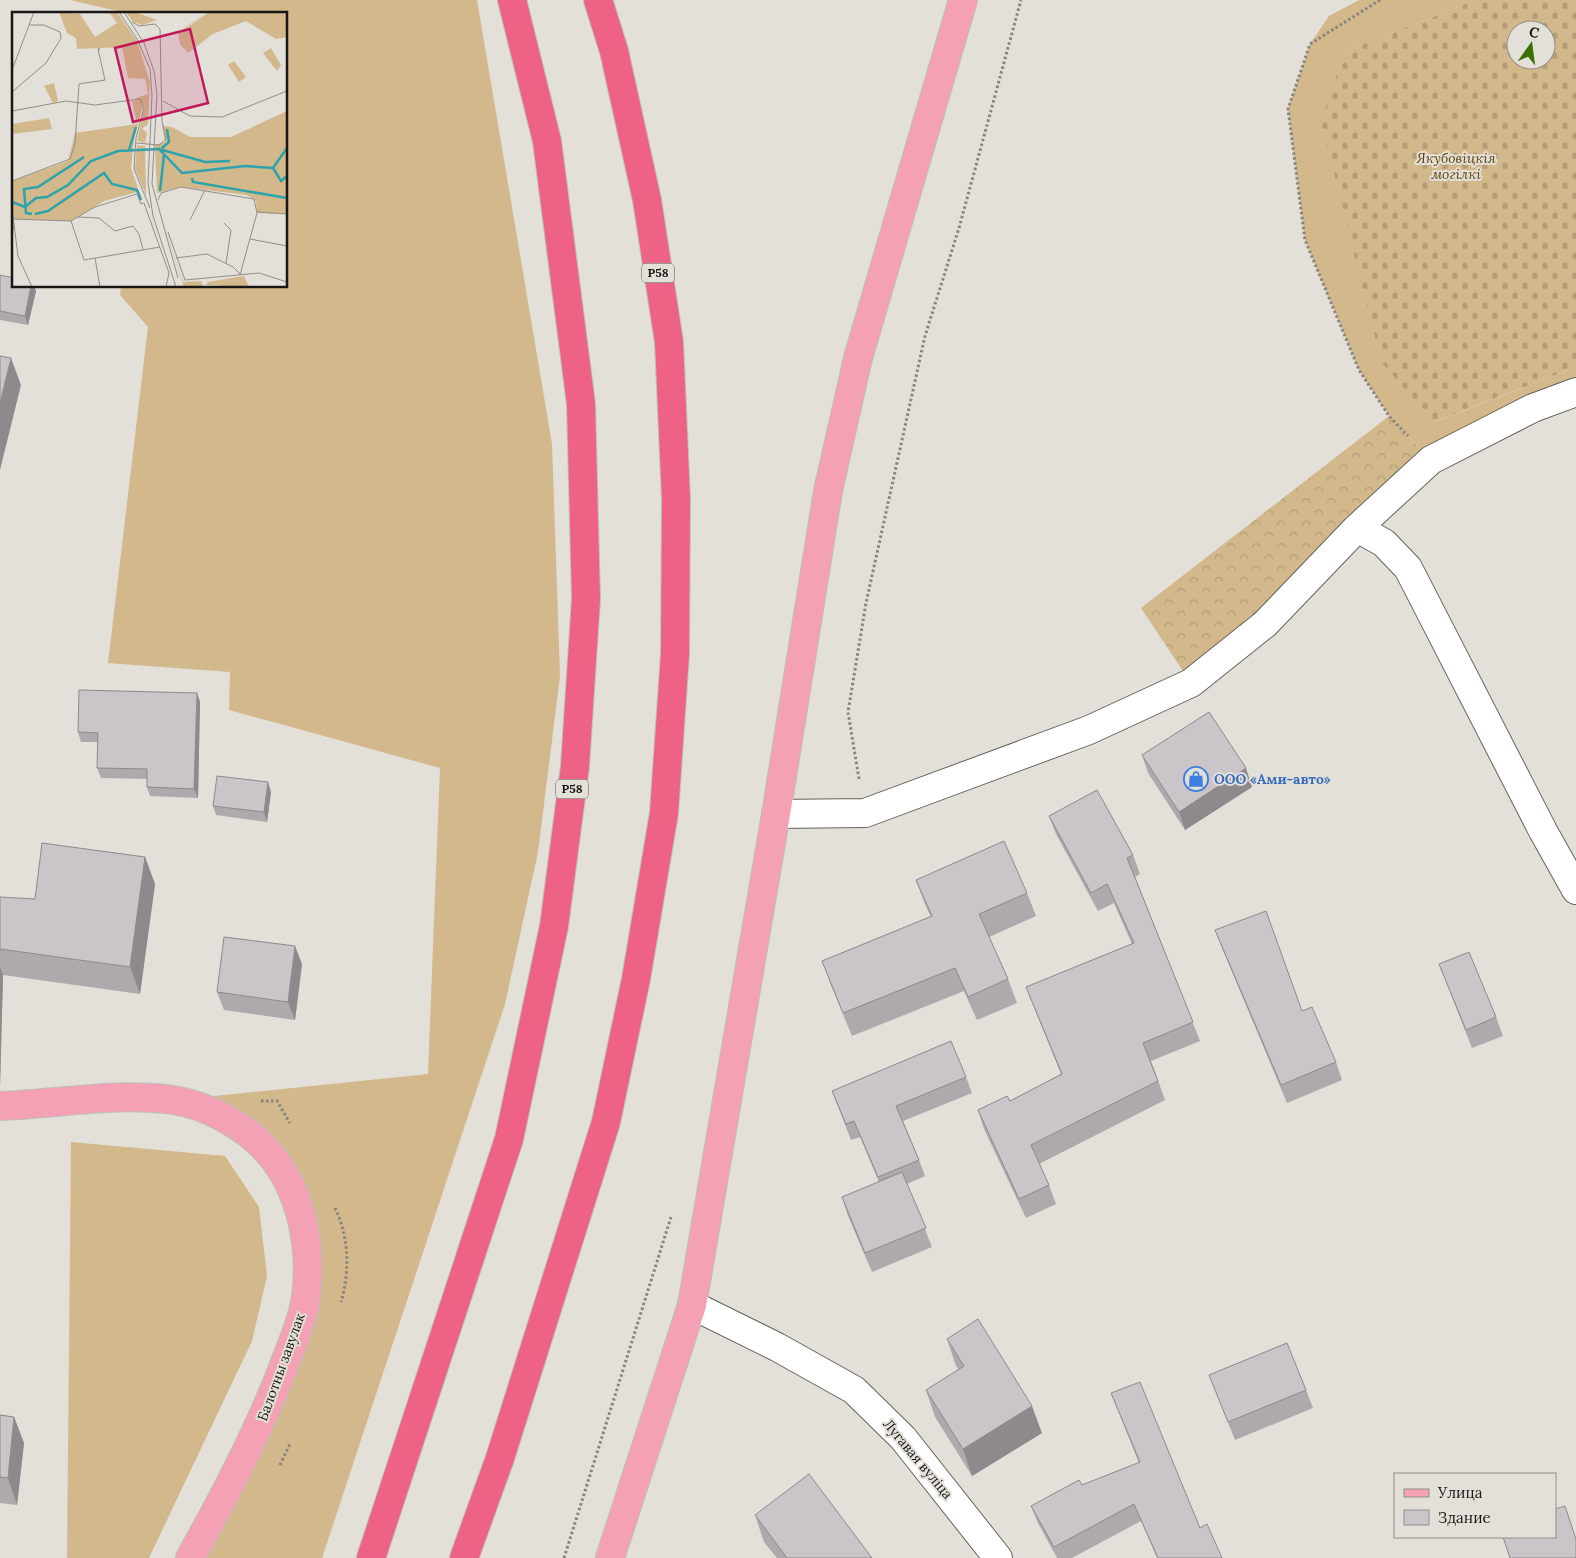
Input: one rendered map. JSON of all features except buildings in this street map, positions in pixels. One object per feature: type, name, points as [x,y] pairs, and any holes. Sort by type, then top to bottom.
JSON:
[{"type":"highway","name":"Р58","points":[[371,1558],[509,1139],[554,926],[575,766],[586,599],[580,404],[547,141],[512,0]]},
{"type":"highway","name":"Р58","points":[[464,1558],[521,1393],[606,1122],[636,979],[664,813],[675,634],[676,498],[669,342],[647,200],[614,51],[598,0]]},
{"type":"highway","points":[[613,0],[614,51]]},
{"type":"main road","points":[[610,1558],[692,1305],[776,814],[828,491],[858,358],[963,0]]},
{"type":"main road","name":"Балотны завулак","points":[[0,1106],[122,1097],[175,1100],[224,1117],[258,1140],[282,1169],[292,1192],[298,1207],[308,1249],[306,1298],[292,1345],[262,1423],[237,1474],[190,1558]]},
{"type":"street","points":[[776,814],[865,813],[1089,730],[1191,683],[1265,624],[1357,528],[1431,460],[1533,408],[1576,392]]},
{"type":"street","points":[[1357,528],[1384,543],[1408,568],[1543,832],[1576,890]]},
{"type":"street","name":"Лугавая вуліца","points":[[692,1305],[777,1347],[854,1390],[903,1438],[998,1558]]},
{"type":"path","points":[[865,813],[848,712],[866,603],[925,336],[959,228],[1021,0]]},
{"type":"path","points":[[1380,0],[1310,44],[1288,109],[1305,240],[1359,370],[1389,416],[1431,460]]},
{"type":"path","points":[[564,1558],[674,1206],[708,1211]]},
{"type":"green space","points":[[70,0],[477,0],[552,444],[560,676],[538,852],[505,1004],[322,1558],[185,1558],[306,1298],[283,1169],[175,1100],[428,1074],[440,768],[229,710],[230,672],[108,663],[148,327],[120,295],[121,288],[288,288],[288,12],[121,12]]},
{"type":"green space","points":[[1359,0],[1476,0],[1345,51],[1435,422],[1576,367],[1576,392],[1431,460],[1389,416],[1359,370],[1305,240],[1288,109],[1310,44],[1329,16]]},
{"type":"green space","name":"Якубовіцкія могілкі","points":[[1476,0],[1576,0],[1576,367],[1434,422],[1381,362],[1321,121],[1345,51]]},
{"type":"green space","points":[[1389,416],[1431,460],[1191,683],[1141,608]]},
{"type":"green space","points":[[71,1142],[225,1156],[259,1207],[267,1276],[252,1341],[149,1558],[67,1558]]},
{"type":"place","name":"ООО «Ами-авто»","points":[[1196,779]]}]
